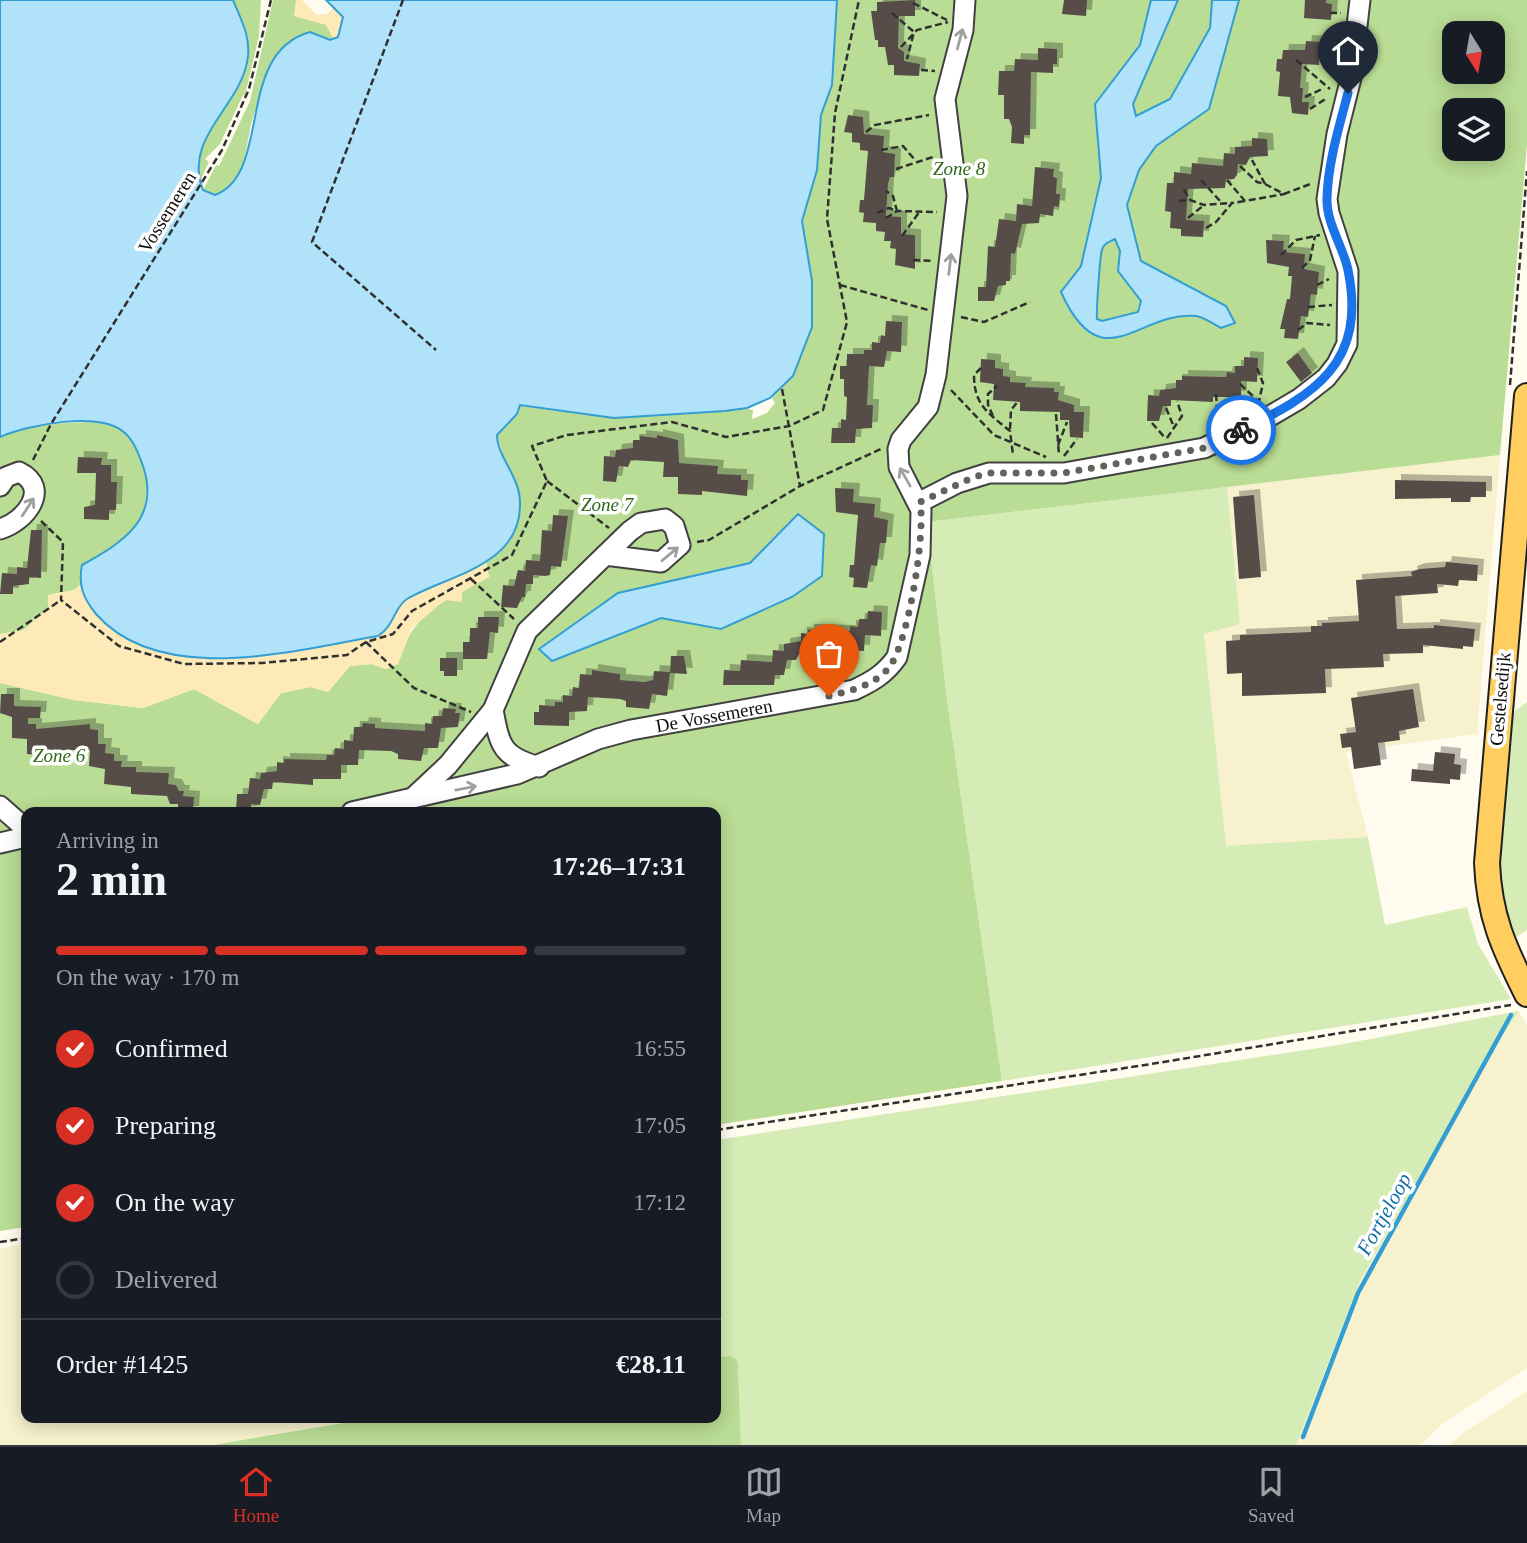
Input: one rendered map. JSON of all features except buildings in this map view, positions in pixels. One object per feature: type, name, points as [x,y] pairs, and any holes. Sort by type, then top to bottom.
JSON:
[{"type":"main road","name":"Gestelsedijk","points":[[1522,998],[1496,929],[1490,903],[1487,863],[1527,396]]},
{"type":"lane","points":[[965,0],[956,22],[948,82],[946,111],[953,152],[955,214],[936,375],[928,407],[901,440],[897,457],[899,467],[920,502],[974,477],[1013,473],[1061,473],[1167,447],[1204,448],[1217,442],[1260,411],[1299,399],[1326,378],[1347,344],[1350,303],[1348,271],[1327,199],[1337,134],[1351,78],[1360,0]]},
{"type":"lane","points":[[0,486],[12,473],[25,475],[35,489],[28,509],[14,523],[0,529]]},
{"type":"lane","name":"De Vossemeren","points":[[371,807],[414,796],[471,787],[539,767],[598,739],[631,730],[829,696],[878,679],[897,657],[920,555],[920,502]]},
{"type":"lane","name":"De Vossemeren","points":[[414,796],[448,765],[490,714],[527,631],[605,555],[641,523],[664,519],[674,526],[680,545]]},
{"type":"lane","points":[[605,555],[661,562],[680,545]]},
{"type":"lane","points":[[490,714],[506,753],[539,767]]},
{"type":"lane","points":[[0,806],[21,825]]},
{"type":"lane","points":[[0,843],[21,838]]},
{"type":"path","name":"Vossemeren","points":[[25,475],[51,424],[222,150],[249,89],[271,0]]},
{"type":"path","points":[[403,0],[312,242],[436,350]]},
{"type":"path","points":[[622,539],[548,481],[532,446],[567,435],[672,422],[726,437],[789,426],[823,410],[847,322],[827,219],[835,113],[859,0]]},
{"type":"path","points":[[913,3],[956,22]]},
{"type":"path","points":[[892,13],[914,32]]},
{"type":"path","points":[[901,47],[914,32],[926,25],[956,22]]},
{"type":"path","points":[[907,59],[914,32]]},
{"type":"path","points":[[1296,60],[1325,88],[1339,91],[1310,109]]},
{"type":"path","points":[[1305,96],[1325,88]]},
{"type":"path","points":[[866,132],[875,125],[946,111]]},
{"type":"path","points":[[881,150],[903,146],[915,161]]},
{"type":"path","points":[[896,169],[915,161],[953,152]]},
{"type":"path","points":[[1252,160],[1265,184]]},
{"type":"path","points":[[1240,166],[1256,182],[1284,194]]},
{"type":"path","points":[[1201,180],[1221,202]]},
{"type":"path","points":[[1227,180],[1245,201]]},
{"type":"path","points":[[1178,201],[1190,200],[1203,205],[1232,203],[1284,194],[1310,184],[1330,182]]},
{"type":"path","points":[[1184,190],[1190,200]]},
{"type":"path","points":[[886,191],[893,196],[897,211]]},
{"type":"path","points":[[1206,228],[1216,222],[1232,203]]},
{"type":"path","points":[[1188,218],[1203,205]]},
{"type":"path","points":[[877,213],[889,208],[897,211],[955,214]]},
{"type":"path","points":[[886,218],[897,211]]},
{"type":"path","points":[[902,236],[920,211]]},
{"type":"path","points":[[1281,255],[1296,240],[1335,231]]},
{"type":"path","points":[[1302,268],[1310,260],[1315,236]]},
{"type":"path","points":[[1308,307],[1350,303]]},
{"type":"path","points":[[1298,330],[1307,323],[1348,327]]},
{"type":"path","points":[[981,368],[974,375],[974,392],[985,411],[1010,431]]},
{"type":"path","points":[[1257,368],[1263,383],[1260,411]]},
{"type":"path","points":[[936,375],[994,435],[1042,453],[1061,473]]},
{"type":"path","points":[[1240,384],[1260,411]]},
{"type":"path","points":[[994,418],[988,405],[988,394],[997,386]]},
{"type":"path","points":[[782,389],[800,486]]},
{"type":"path","points":[[1216,394],[1219,412],[1217,442]]},
{"type":"path","points":[[1013,473],[1011,410],[1019,400]]},
{"type":"path","points":[[1167,447],[1182,416],[1178,401]]},
{"type":"path","points":[[1166,408],[1175,428]]},
{"type":"path","points":[[1056,414],[1060,461],[1077,439]]},
{"type":"path","points":[[1058,446],[1067,422]]},
{"type":"path","points":[[1152,423],[1167,447]]},
{"type":"path","points":[[680,545],[709,540],[800,486],[901,440]]},
{"type":"path","points":[[61,600],[119,646],[184,664],[262,663],[347,655],[366,642],[393,634],[412,611],[512,555],[548,481]]},
{"type":"path","points":[[28,509],[63,542],[61,600]]},
{"type":"path","points":[[471,579],[527,631]]},
{"type":"path","points":[[0,642],[61,600]]},
{"type":"path","points":[[366,642],[414,688],[490,714]]},
{"type":"path","points":[[721,1129],[1159,1063],[1508,1006],[1522,998]]},
{"type":"path","points":[[0,1242],[21,1239]]},
{"type":"shaded area","points":[[1500,455],[1477,734],[1346,752],[1368,837],[1226,847],[1204,634],[1240,623],[1227,487]]},
{"type":"shaded area","points":[[1519,1011],[1527,1026],[1527,1368],[1441,1425],[1421,1445],[1296,1445],[1361,1279],[1486,1060]]},
{"type":"shaded area","points":[[21,1245],[21,1423],[343,1423],[213,1445],[0,1445],[0,1248]]},
{"type":"shaded area","points":[[1527,1391],[1527,1445],[1450,1445],[1463,1433]]},
{"type":"green space","points":[[233,0],[261,0],[259,36],[245,95],[220,144],[205,159],[209,162],[200,181],[198,164],[202,146],[231,95],[246,59],[247,35]]},
{"type":"green space","points":[[273,0],[296,0],[296,7],[326,24],[334,40],[304,34],[288,42],[266,76],[251,124],[243,167],[231,187],[215,195],[203,190],[216,165],[219,166],[250,101]]},
{"type":"green space","points":[[837,0],[1151,0],[1140,45],[1095,104],[1101,178],[1081,266],[1061,292],[1076,319],[1091,333],[1106,338],[1121,336],[1175,317],[1196,316],[1221,328],[1225,306],[1141,261],[1127,205],[1139,170],[1156,146],[1209,109],[1239,0],[1527,0],[1527,144],[1500,455],[927,522],[947,700],[1002,1081],[721,1124],[721,807],[21,807],[21,1228],[0,1231],[0,683],[74,700],[143,708],[194,689],[258,724],[281,693],[311,687],[328,692],[350,666],[371,664],[386,669],[397,664],[412,631],[422,619],[444,601],[489,577],[486,563],[501,551],[502,452],[497,435],[514,418],[520,405],[614,418],[744,408],[753,410],[752,419],[767,413],[775,403],[772,398],[802,355],[812,327],[812,281],[802,221],[817,170],[821,115],[832,85]],"holes":[[[798,515],[721,629],[661,618],[618,593],[750,563]]]},
{"type":"green space","points":[[1178,0],[1212,0],[1210,28],[1169,99],[1136,116],[1133,104]]},
{"type":"green space","points":[[1115,239],[1120,251],[1118,271],[1141,301],[1138,312],[1102,321],[1097,319],[1101,254],[1105,245]]},
{"type":"green space","points":[[94,422],[122,430],[139,451],[144,463],[147,488],[143,512],[133,530],[120,542],[82,565],[81,584],[74,590],[48,595],[48,608],[24,630],[0,634],[0,437],[34,427]]},
{"type":"green space","points":[[1227,487],[1240,624],[1204,634],[1226,846],[1368,837],[1385,925],[1467,907],[1478,944],[1511,999],[1002,1081],[947,700],[927,522]]},
{"type":"green space","points":[[1527,702],[1527,930],[1511,940],[1495,864],[1506,718]]},
{"type":"green space","points":[[1519,1011],[1486,1060],[1361,1279],[1296,1445],[741,1445],[738,1363],[729,1356],[721,1357],[721,1139],[1338,1045]]},
{"type":"green space","points":[[721,1357],[735,1358],[738,1363],[741,1445],[213,1445],[343,1423],[721,1423]]},
{"type":"sand","points":[[296,0],[302,0],[317,15],[327,14],[333,8],[324,0],[339,12],[342,29],[334,40],[326,25],[294,16]]},
{"type":"sand","points":[[486,563],[489,577],[462,592],[462,602],[445,600],[412,628],[398,664],[386,669],[371,664],[350,666],[328,692],[311,687],[281,693],[258,724],[194,689],[143,708],[74,700],[0,683],[0,634],[24,630],[48,608],[48,595],[74,590],[81,584],[83,593],[276,655],[364,638],[397,612],[405,600]]},
{"type":"water","points":[[0,0],[233,0],[246,34],[248,56],[244,74],[200,153],[199,171],[203,190],[215,195],[233,183],[244,163],[262,87],[271,63],[286,44],[310,32],[330,40],[338,37],[343,17],[326,0],[837,0],[832,85],[821,115],[817,170],[802,221],[812,281],[812,327],[793,376],[770,398],[747,408],[725,411],[614,418],[520,405],[517,414],[497,435],[519,495],[517,526],[508,542],[479,566],[407,599],[399,607],[388,627],[378,636],[270,655],[231,658],[192,657],[156,651],[123,637],[92,608],[83,591],[81,572],[82,565],[124,538],[142,515],[147,501],[147,485],[134,444],[125,433],[114,426],[82,421],[45,424],[0,437]]},
{"type":"water","points":[[1151,0],[1178,0],[1133,104],[1136,116],[1170,99],[1210,28],[1212,0],[1239,0],[1209,109],[1156,146],[1139,170],[1127,205],[1141,261],[1226,306],[1235,323],[1221,328],[1196,316],[1176,317],[1122,336],[1107,338],[1091,333],[1076,319],[1061,292],[1081,266],[1101,178],[1095,104],[1140,45]],"holes":[[[1115,239],[1120,251],[1118,271],[1141,301],[1138,312],[1102,321],[1097,319],[1102,250],[1105,244]]]},
{"type":"water","points":[[798,514],[824,534],[822,576],[792,597],[721,629],[661,618],[552,661],[539,649],[618,593],[750,563]]},
{"type":"waterway","name":"Fortjeloop","points":[[1303,1437],[1358,1293],[1511,1015]]},
{"type":"way so far","points":[[829,696],[854,690],[878,679],[897,657],[920,555],[920,502],[957,483],[989,473],[1064,473],[1204,448],[1241,430]]},
{"type":"route","points":[[1241,430],[1299,399],[1326,378],[1347,344],[1350,310],[1348,271],[1329,214],[1327,199],[1337,134],[1348,93]]},
{"type":"park label","name":"Zone 8","points":[[959,168]]},
{"type":"park label","name":"Zone 7","points":[[607,504]]},
{"type":"park label","name":"Zone 6","points":[[59,755]]}]
